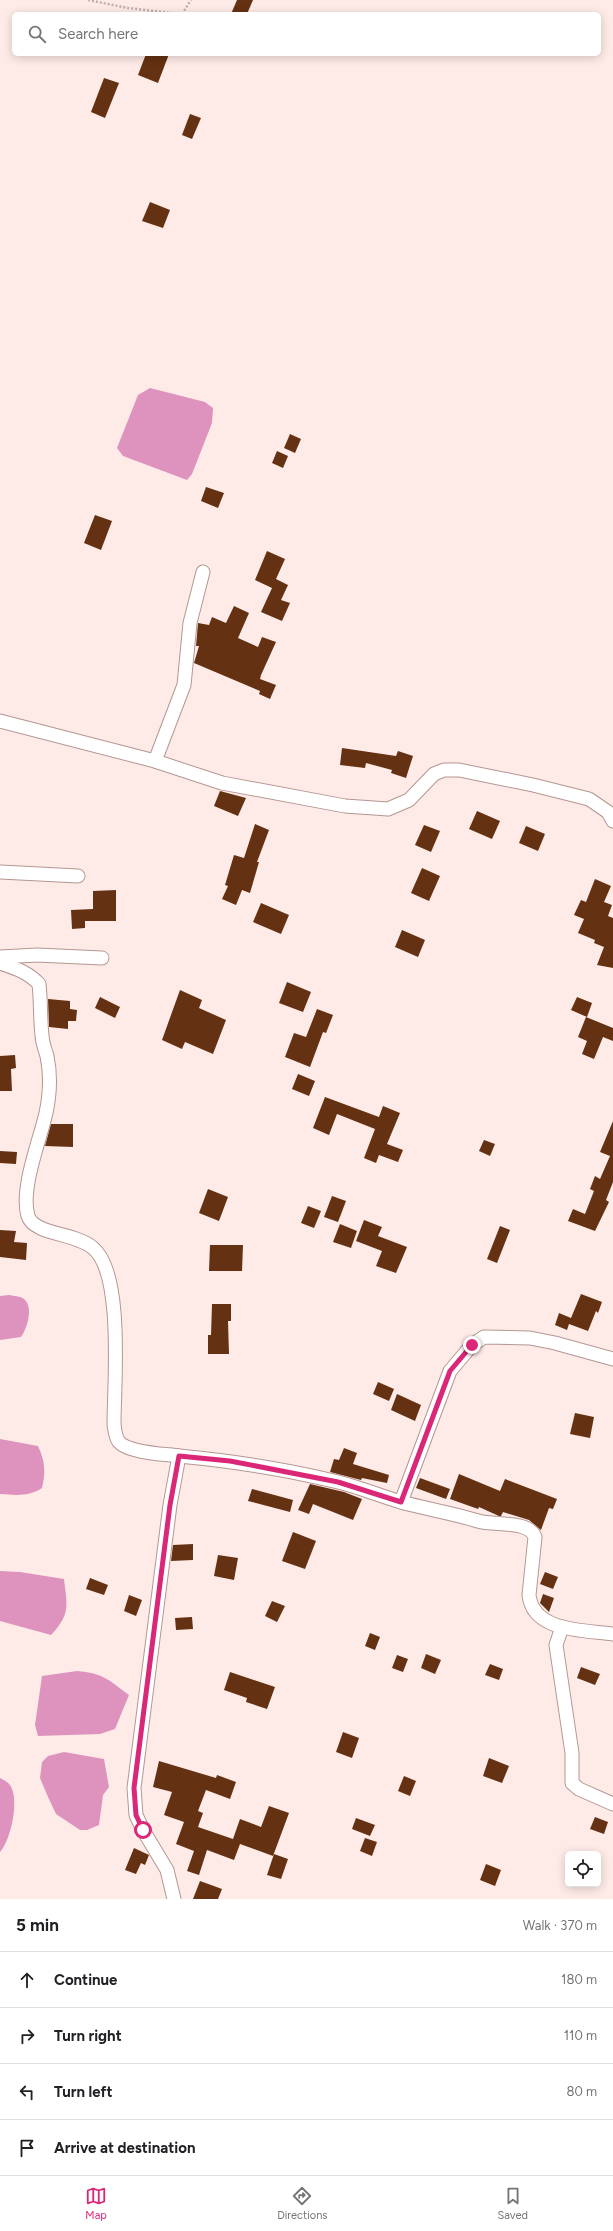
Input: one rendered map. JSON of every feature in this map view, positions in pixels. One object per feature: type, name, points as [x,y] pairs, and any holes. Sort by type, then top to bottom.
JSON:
[{"type":"street","points":[[155,761],[184,685],[190,623],[203,572]]},
{"type":"street","points":[[0,721],[155,761],[222,783],[247,789],[265,790],[345,806],[388,809],[409,800],[434,774],[444,770],[459,770],[533,785],[589,799],[608,812],[613,820]]},
{"type":"street","points":[[0,872],[78,876]]},
{"type":"street","points":[[0,957],[37,955],[102,958]]},
{"type":"street","points":[[0,963],[26,973],[39,984],[42,1037],[50,1075],[50,1096],[32,1163],[25,1202],[28,1217],[35,1226],[44,1231],[69,1236],[94,1248],[102,1258],[107,1270],[116,1327],[114,1424],[116,1438],[120,1443],[128,1448],[179,1456],[230,1461],[324,1479],[401,1502],[456,1514],[489,1524],[523,1525],[533,1531],[535,1537],[531,1561],[530,1603],[542,1619],[562,1627],[613,1634]]},
{"type":"street","points":[[401,1502],[450,1371],[472,1345],[484,1337],[530,1338],[613,1359]]},
{"type":"street","points":[[174,1899],[167,1870],[143,1830],[136,1815],[134,1788],[170,1505],[179,1456]]},
{"type":"street","points":[[562,1627],[556,1645],[572,1753],[572,1782],[579,1789],[613,1804]]},
{"type":"path","points":[[88,0],[128,8],[163,12]]},
{"type":"path","points":[[182,12],[191,0]]},
{"type":"shaded area","points":[[150,388],[205,402],[213,408],[212,423],[192,474],[187,480],[123,456],[117,448],[138,395]]},
{"type":"shaded area","points":[[9,1295],[24,1299],[27,1303],[29,1312],[27,1324],[21,1337],[0,1340],[0,1296]]},
{"type":"shaded area","points":[[0,1439],[38,1446],[44,1467],[42,1488],[27,1494],[0,1494]]},
{"type":"shaded area","points":[[0,1571],[20,1572],[64,1579],[66,1596],[65,1615],[51,1635],[0,1621]]},
{"type":"shaded area","points":[[77,1671],[93,1673],[105,1678],[129,1695],[115,1729],[100,1734],[38,1736],[35,1725],[42,1676]]},
{"type":"shaded area","points":[[64,1752],[104,1759],[109,1787],[103,1795],[99,1825],[87,1830],[80,1830],[56,1814],[40,1778],[42,1762],[48,1756]]},
{"type":"shaded area","points":[[0,1778],[10,1785],[13,1791],[14,1809],[11,1829],[0,1852]]},
{"type":"building","points":[[237,0],[253,0],[248,12],[232,12]]},
{"type":"building","points":[[145,56],[168,56],[158,83],[138,75]]},
{"type":"building","points":[[104,78],[119,83],[105,118],[91,112]]},
{"type":"building","points":[[190,114],[201,118],[192,139],[182,135]]},
{"type":"building","points":[[150,202],[170,210],[163,228],[142,221]]},
{"type":"building","points":[[290,434],[301,439],[295,453],[284,448]]},
{"type":"building","points":[[277,451],[288,456],[283,468],[272,463]]},
{"type":"building","points":[[206,487],[224,493],[218,508],[201,501]]},
{"type":"building","points":[[95,515],[112,521],[101,550],[84,543]]},
{"type":"building","points":[[267,551],[285,559],[276,579],[288,585],[281,600],[290,603],[282,621],[261,612],[272,588],[255,580]]},
{"type":"building","points":[[234,606],[249,613],[238,638],[258,647],[262,637],[276,642],[260,679],[276,685],[270,699],[259,694],[260,691],[194,663],[199,646],[196,646],[198,623],[209,625],[212,617],[226,623]]},
{"type":"building","points":[[342,748],[396,756],[398,751],[413,756],[406,778],[391,773],[392,770],[366,763],[365,768],[340,765]]},
{"type":"building","points":[[220,791],[246,798],[238,816],[214,806]]},
{"type":"building","points":[[477,811],[500,821],[492,839],[469,829]]},
{"type":"building","points":[[255,824],[269,830],[257,862],[259,862],[250,893],[242,890],[236,905],[222,899],[228,886],[225,885],[234,855],[244,858]]},
{"type":"building","points":[[424,825],[440,831],[431,852],[415,845]]},
{"type":"building","points":[[526,826],[545,834],[538,851],[519,843]]},
{"type":"building","points":[[422,868],[440,876],[429,901],[411,893]]},
{"type":"building","points":[[595,879],[611,886],[604,902],[612,905],[608,916],[613,918],[613,968],[597,965],[604,947],[594,943],[595,940],[578,933],[584,919],[574,915],[581,900],[586,902]]},
{"type":"building","points":[[116,890],[116,921],[85,921],[85,928],[72,929],[71,910],[93,909],[93,891]]},
{"type":"building","points":[[261,903],[289,915],[281,934],[253,922]]},
{"type":"building","points":[[402,930],[425,940],[418,957],[395,947]]},
{"type":"building","points":[[287,982],[311,992],[303,1012],[279,1003]]},
{"type":"building","points":[[180,990],[202,1000],[199,1008],[226,1020],[213,1054],[185,1042],[182,1049],[162,1040]]},
{"type":"building","points":[[100,997],[120,1007],[115,1018],[95,1008]]},
{"type":"building","points":[[577,997],[592,1003],[587,1017],[571,1010]]},
{"type":"building","points":[[48,999],[70,1001],[70,1009],[77,1010],[76,1021],[68,1021],[68,1029],[49,1027]]},
{"type":"building","points":[[317,1009],[333,1015],[326,1033],[323,1032],[310,1067],[285,1057],[294,1033],[306,1037]]},
{"type":"building","points":[[586,1017],[613,1028],[613,1041],[603,1037],[594,1059],[582,1054],[587,1041],[578,1037]]},
{"type":"building","points":[[15,1055],[16,1068],[11,1069],[12,1091],[0,1091],[0,1056]]},
{"type":"building","points":[[298,1074],[315,1081],[309,1096],[292,1089]]},
{"type":"building","points":[[325,1097],[379,1117],[383,1106],[400,1113],[387,1144],[403,1150],[398,1162],[379,1155],[376,1163],[364,1158],[375,1129],[337,1114],[329,1135],[313,1128]]},
{"type":"building","points":[[613,1121],[613,1182],[606,1200],[609,1202],[595,1231],[568,1221],[573,1209],[585,1214],[594,1191],[590,1189],[595,1176],[600,1179],[610,1156],[600,1152]]},
{"type":"building","points":[[51,1124],[73,1124],[73,1147],[45,1146]]},
{"type":"building","points":[[484,1140],[495,1144],[490,1156],[479,1151]]},
{"type":"building","points":[[0,1151],[17,1152],[16,1164],[0,1163]]},
{"type":"building","points":[[208,1189],[228,1197],[219,1221],[199,1213]]},
{"type":"building","points":[[332,1196],[346,1201],[338,1222],[324,1217]]},
{"type":"building","points":[[308,1206],[321,1211],[314,1228],[301,1223]]},
{"type":"building","points":[[364,1220],[382,1227],[378,1236],[407,1247],[396,1273],[376,1266],[382,1251],[356,1241]]},
{"type":"building","points":[[340,1224],[357,1231],[351,1248],[333,1242]]},
{"type":"building","points":[[500,1226],[510,1230],[497,1263],[487,1259]]},
{"type":"building","points":[[0,1230],[16,1231],[14,1242],[27,1243],[26,1260],[0,1257]]},
{"type":"building","points":[[210,1245],[243,1245],[242,1271],[209,1271]]},
{"type":"building","points":[[581,1294],[602,1302],[598,1313],[596,1311],[588,1331],[569,1324],[567,1330],[555,1325],[559,1313],[571,1318]]},
{"type":"building","points":[[212,1304],[231,1304],[231,1321],[228,1321],[229,1354],[208,1354],[208,1335],[211,1335]]},
{"type":"building","points":[[378,1382],[394,1389],[389,1401],[373,1394]]},
{"type":"building","points":[[397,1394],[421,1405],[415,1421],[391,1410]]},
{"type":"building","points":[[575,1413],[594,1417],[590,1438],[570,1434]]},
{"type":"building","points":[[344,1448],[357,1453],[353,1464],[389,1475],[387,1483],[362,1478],[361,1480],[330,1472],[334,1459],[339,1460]]},
{"type":"building","points":[[459,1474],[500,1491],[505,1479],[557,1499],[553,1509],[549,1508],[541,1530],[529,1520],[503,1512],[501,1516],[499,1516],[479,1507],[478,1509],[450,1499]]},
{"type":"building","points":[[420,1478],[450,1489],[446,1499],[416,1488]]},
{"type":"building","points":[[310,1484],[344,1492],[362,1499],[353,1520],[313,1504],[309,1514],[298,1510]]},
{"type":"building","points":[[252,1489],[293,1500],[290,1512],[248,1501]]},
{"type":"building","points":[[293,1532],[316,1541],[305,1569],[282,1561]]},
{"type":"building","points":[[193,1544],[193,1560],[171,1561],[173,1545]]},
{"type":"building","points":[[218,1555],[238,1558],[234,1580],[214,1576]]},
{"type":"building","points":[[545,1572],[558,1577],[553,1589],[540,1584]]},
{"type":"building","points":[[90,1578],[108,1585],[104,1595],[86,1589]]},
{"type":"building","points":[[543,1594],[554,1598],[549,1612],[540,1603]]},
{"type":"building","points":[[129,1595],[142,1600],[136,1616],[124,1611]]},
{"type":"building","points":[[272,1601],[285,1606],[277,1622],[265,1616]]},
{"type":"building","points":[[192,1617],[193,1629],[176,1630],[175,1618]]},
{"type":"building","points":[[370,1633],[380,1637],[375,1650],[365,1646]]},
{"type":"building","points":[[426,1654],[441,1660],[435,1674],[421,1668]]},
{"type":"building","points":[[397,1655],[408,1659],[403,1672],[392,1668]]},
{"type":"building","points":[[490,1664],[503,1669],[499,1680],[485,1675]]},
{"type":"building","points":[[581,1667],[600,1674],[595,1685],[577,1678]]},
{"type":"building","points":[[230,1672],[275,1687],[267,1709],[246,1702],[247,1698],[224,1690]]},
{"type":"building","points":[[343,1732],[359,1738],[352,1758],[336,1752]]},
{"type":"building","points":[[489,1758],[509,1766],[502,1783],[483,1776]]},
{"type":"building","points":[[159,1761],[216,1778],[217,1775],[236,1782],[230,1799],[206,1790],[198,1811],[203,1813],[198,1827],[233,1839],[240,1819],[261,1827],[269,1806],[289,1813],[273,1856],[240,1844],[234,1860],[207,1850],[199,1875],[187,1871],[194,1851],[176,1844],[184,1822],[164,1815],[172,1792],[153,1787]]},
{"type":"building","points":[[404,1776],[416,1781],[410,1796],[398,1791]]},
{"type":"building","points":[[595,1817],[608,1822],[604,1834],[590,1829]]},
{"type":"building","points":[[356,1818],[375,1825],[370,1836],[352,1829]]},
{"type":"building","points":[[365,1838],[377,1842],[372,1856],[360,1851]]},
{"type":"building","points":[[134,1848],[149,1855],[145,1865],[141,1863],[136,1874],[125,1870]]},
{"type":"building","points":[[274,1854],[288,1859],[281,1879],[267,1875]]},
{"type":"building","points":[[486,1864],[501,1870],[495,1886],[480,1880]]},
{"type":"building","points":[[200,1881],[222,1889],[218,1899],[193,1899]]},
{"type":"route","points":[[143,1830],[136,1815],[134,1788],[157,1599],[170,1505],[179,1456],[230,1461],[282,1470],[368,1490],[401,1502],[450,1371],[472,1345]]}]
